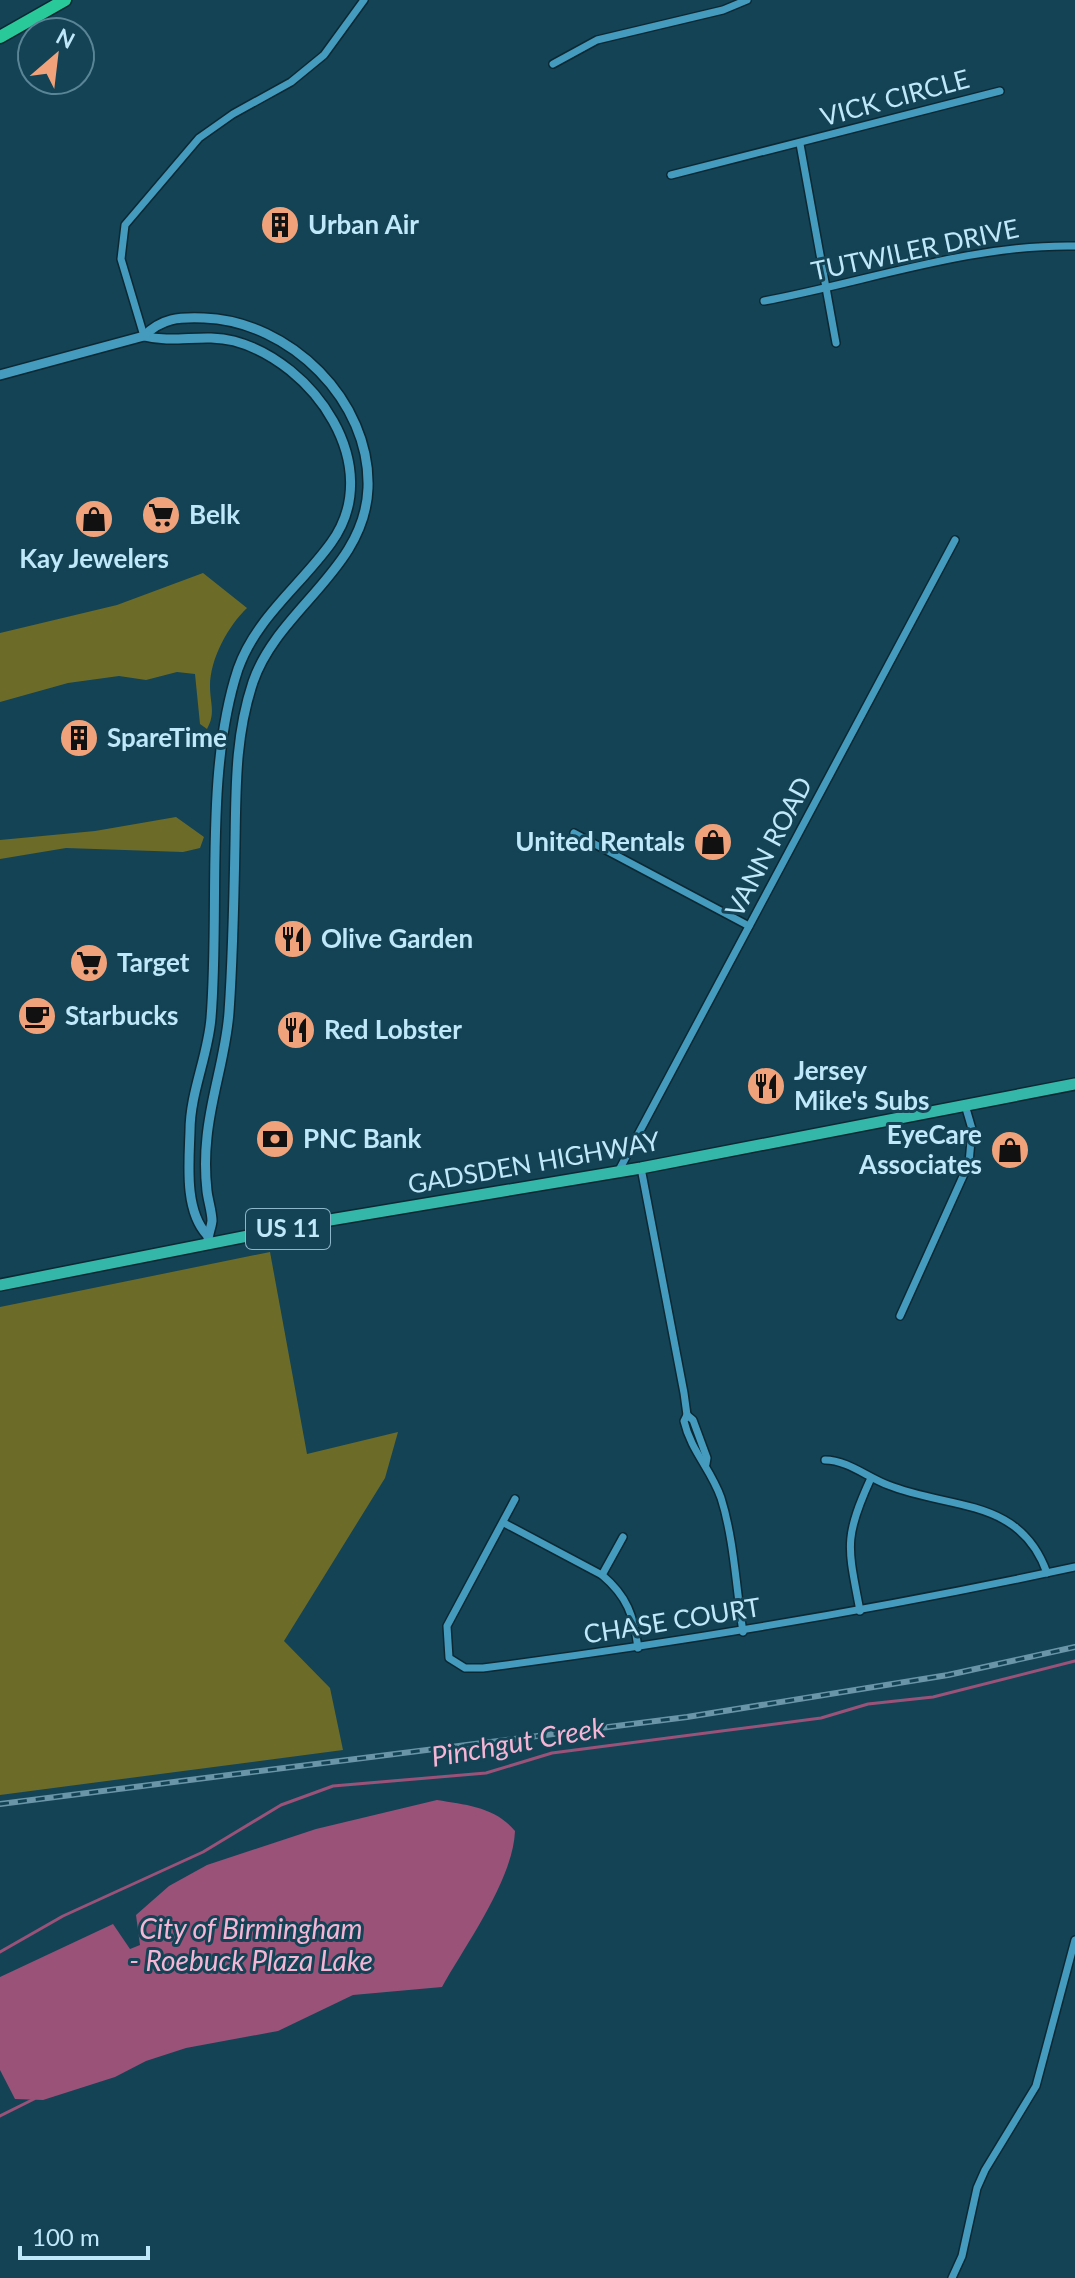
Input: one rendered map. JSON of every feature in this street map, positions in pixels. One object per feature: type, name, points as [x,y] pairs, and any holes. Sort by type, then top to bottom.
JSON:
[{"type":"highway","points":[[0,37],[65,0]]},
{"type":"main road","name":"GADSDEN HIGHWAY","points":[[0,1285],[207,1240],[641,1168],[1075,1084]]},
{"type":"street","points":[[144,336],[120,253],[122,232],[130,218],[199,138],[233,114],[291,82],[324,55],[364,0]]},
{"type":"street","points":[[553,64],[597,40],[723,10],[747,0]]},
{"type":"street","name":"VICK CIRCLE","points":[[671,175],[1000,91]]},
{"type":"street","name":"VICK CIRCLE","points":[[800,144],[836,343]]},
{"type":"street","name":"TUTWILER DRIVE","points":[[764,301],[993,252],[1035,245],[1075,246]]},
{"type":"street","points":[[144,336],[157,323],[194,317],[241,325],[281,340],[312,364],[339,397],[357,431],[367,471],[366,501],[356,538],[338,565],[272,641],[253,684],[240,733],[235,787],[229,1008],[207,1138],[205,1175],[212,1221],[207,1240]]},
{"type":"street","points":[[0,375],[144,336],[161,340],[195,336],[225,339],[252,347],[289,367],[314,392],[343,445],[350,476],[349,501],[339,529],[258,628],[241,660],[226,713],[220,775],[212,1013],[190,1126],[194,1213],[196,1223],[207,1240]]},
{"type":"street","name":"VANN ROAD","points":[[618,1172],[955,540]]},
{"type":"street","points":[[574,833],[749,926]]},
{"type":"street","points":[[900,1316],[969,1163],[972,1129],[965,1105]]},
{"type":"street","points":[[641,1168],[687,1415],[693,1420],[707,1458],[706,1464],[722,1501],[743,1632]]},
{"type":"street","points":[[825,1460],[836,1460],[891,1487],[963,1503],[1024,1531],[1040,1553],[1047,1573]]},
{"type":"street","points":[[860,1611],[847,1544],[850,1527],[871,1478]]},
{"type":"street","name":"CHASE COURT","points":[[515,1499],[447,1626],[449,1658],[465,1668],[743,1632],[1075,1567]]},
{"type":"street","points":[[504,1523],[602,1575],[622,1594],[630,1607],[638,1648]]},
{"type":"street","points":[[602,1575],[623,1537]]},
{"type":"street","points":[[952,2278],[962,2256],[977,2188],[1036,2086],[1075,1940]]},
{"type":"shaded area","points":[[203,573],[247,608],[227,633],[213,665],[210,686],[212,713],[207,729],[200,724],[195,674],[177,672],[146,680],[119,676],[68,683],[0,702],[0,633],[117,605]]},
{"type":"shaded area","points":[[176,817],[204,837],[200,848],[183,852],[66,848],[0,859],[0,840],[95,831]]},
{"type":"shaded area","points":[[270,1252],[307,1454],[398,1432],[385,1478],[284,1641],[330,1688],[343,1750],[0,1795],[0,1307]]},
{"type":"water","name":"City of Birmingham - Roebuck Plaza Lake","points":[[437,1800],[489,1812],[515,1831],[506,1870],[497,1891],[442,1987],[353,1995],[278,2031],[186,2048],[146,2061],[115,2077],[43,2100],[15,2099],[0,2070],[0,1977],[113,1924],[130,1949],[140,1945],[136,1915],[169,1886],[207,1865],[316,1829]]},
{"type":"waterway","name":"Pinchgut Creek","points":[[0,1952],[63,1916],[203,1852],[281,1805],[333,1786],[486,1773],[552,1753],[821,1718],[868,1704],[933,1697],[1075,1661]]},
{"type":"waterway","points":[[0,2116],[34,2099]]},
{"type":"railway","points":[[0,1804],[687,1717],[948,1675],[1075,1647]]},
{"type":"place","name":"Urban Air","points":[[280,225]]},
{"type":"place","name":"Belk","points":[[161,515]]},
{"type":"place","name":"Kay Jewelers","points":[[94,519]]},
{"type":"place","name":"SpareTime","points":[[79,738]]},
{"type":"place","name":"United Rentals","points":[[713,842]]},
{"type":"place","name":"Olive Garden","points":[[293,939]]},
{"type":"place","name":"Target","points":[[89,963]]},
{"type":"place","name":"Starbucks","points":[[37,1016]]},
{"type":"place","name":"Red Lobster","points":[[296,1030]]},
{"type":"place","name":"Jersey Mike's Subs","points":[[766,1086]]},
{"type":"place","name":"PNC Bank","points":[[275,1139]]},
{"type":"place","name":"EyeCare Associates","points":[[1010,1150]]}]
